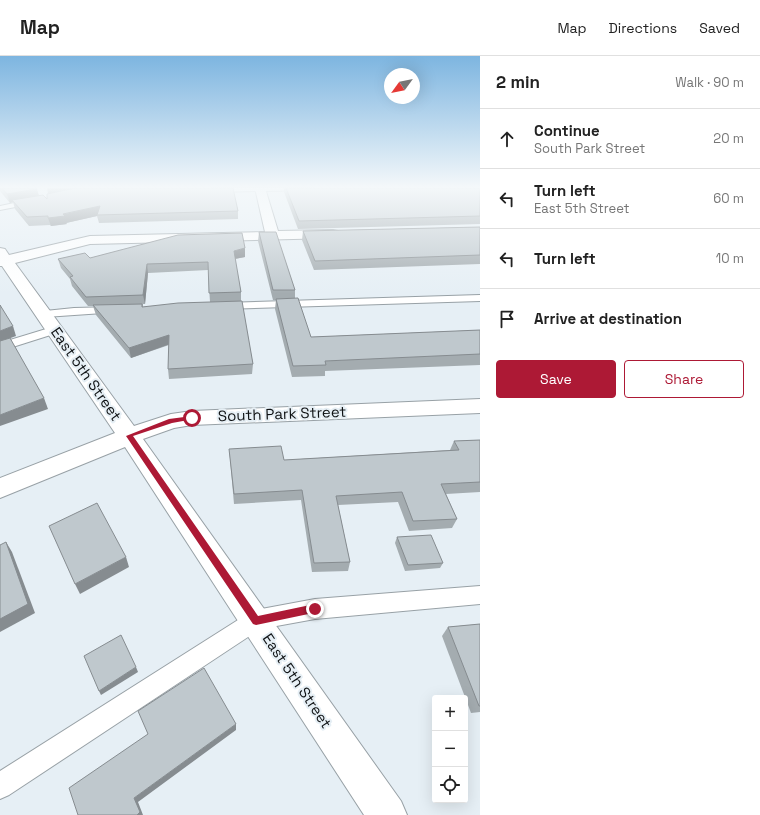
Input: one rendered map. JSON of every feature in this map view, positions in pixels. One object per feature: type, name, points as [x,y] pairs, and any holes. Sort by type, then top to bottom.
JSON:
[{"type":"street","points":[[269,223],[272,235]]},
{"type":"street","points":[[2,258],[90,240],[349,233]]},
{"type":"street","name":"East 5th Street","points":[[2,258],[51,322],[256,620],[387,815]]},
{"type":"street","name":"South Park Street","points":[[0,488],[171,420],[480,406]]},
{"type":"lane","points":[[209,307],[480,298]]},
{"type":"lane","points":[[0,347],[74,311],[122,310]]},
{"type":"lane","points":[[0,786],[256,620],[315,609],[480,595]]},
{"type":"building","points":[[480,227],[480,255],[315,261],[303,231]]},
{"type":"building","points":[[259,232],[276,232],[295,290],[273,290]]},
{"type":"building","points":[[242,233],[245,248],[234,251],[241,292],[209,293],[208,262],[147,264],[143,295],[86,297],[70,277],[73,276],[58,259],[85,253],[90,258],[178,235]]},
{"type":"building","points":[[298,298],[311,337],[480,330],[480,354],[325,361],[326,365],[293,366],[276,299]]},
{"type":"building","points":[[242,301],[253,364],[168,369],[169,335],[129,348],[93,305],[142,304],[142,307],[178,303]]},
{"type":"building","points":[[0,305],[13,326],[0,331]]},
{"type":"building","points":[[10,338],[44,398],[0,415],[0,341]]},
{"type":"building","points":[[480,440],[480,482],[441,484],[457,519],[413,521],[402,492],[336,496],[350,562],[314,563],[302,490],[234,494],[229,449],[281,446],[284,460],[459,450],[454,441]]},
{"type":"building","points":[[97,503],[126,557],[75,584],[49,526]]},
{"type":"building","points":[[431,535],[443,563],[408,565],[397,537]]},
{"type":"building","points":[[6,542],[28,604],[0,619],[0,545]]},
{"type":"building","points":[[480,624],[480,706],[479,706],[448,627]]},
{"type":"building","points":[[121,635],[136,667],[99,691],[84,656]]},
{"type":"building","points":[[204,668],[236,724],[134,798],[140,812],[137,815],[78,815],[69,788],[148,734],[138,711]]},
{"type":"route","points":[[192,418],[171,420],[129,436],[256,620],[315,609]]}]
